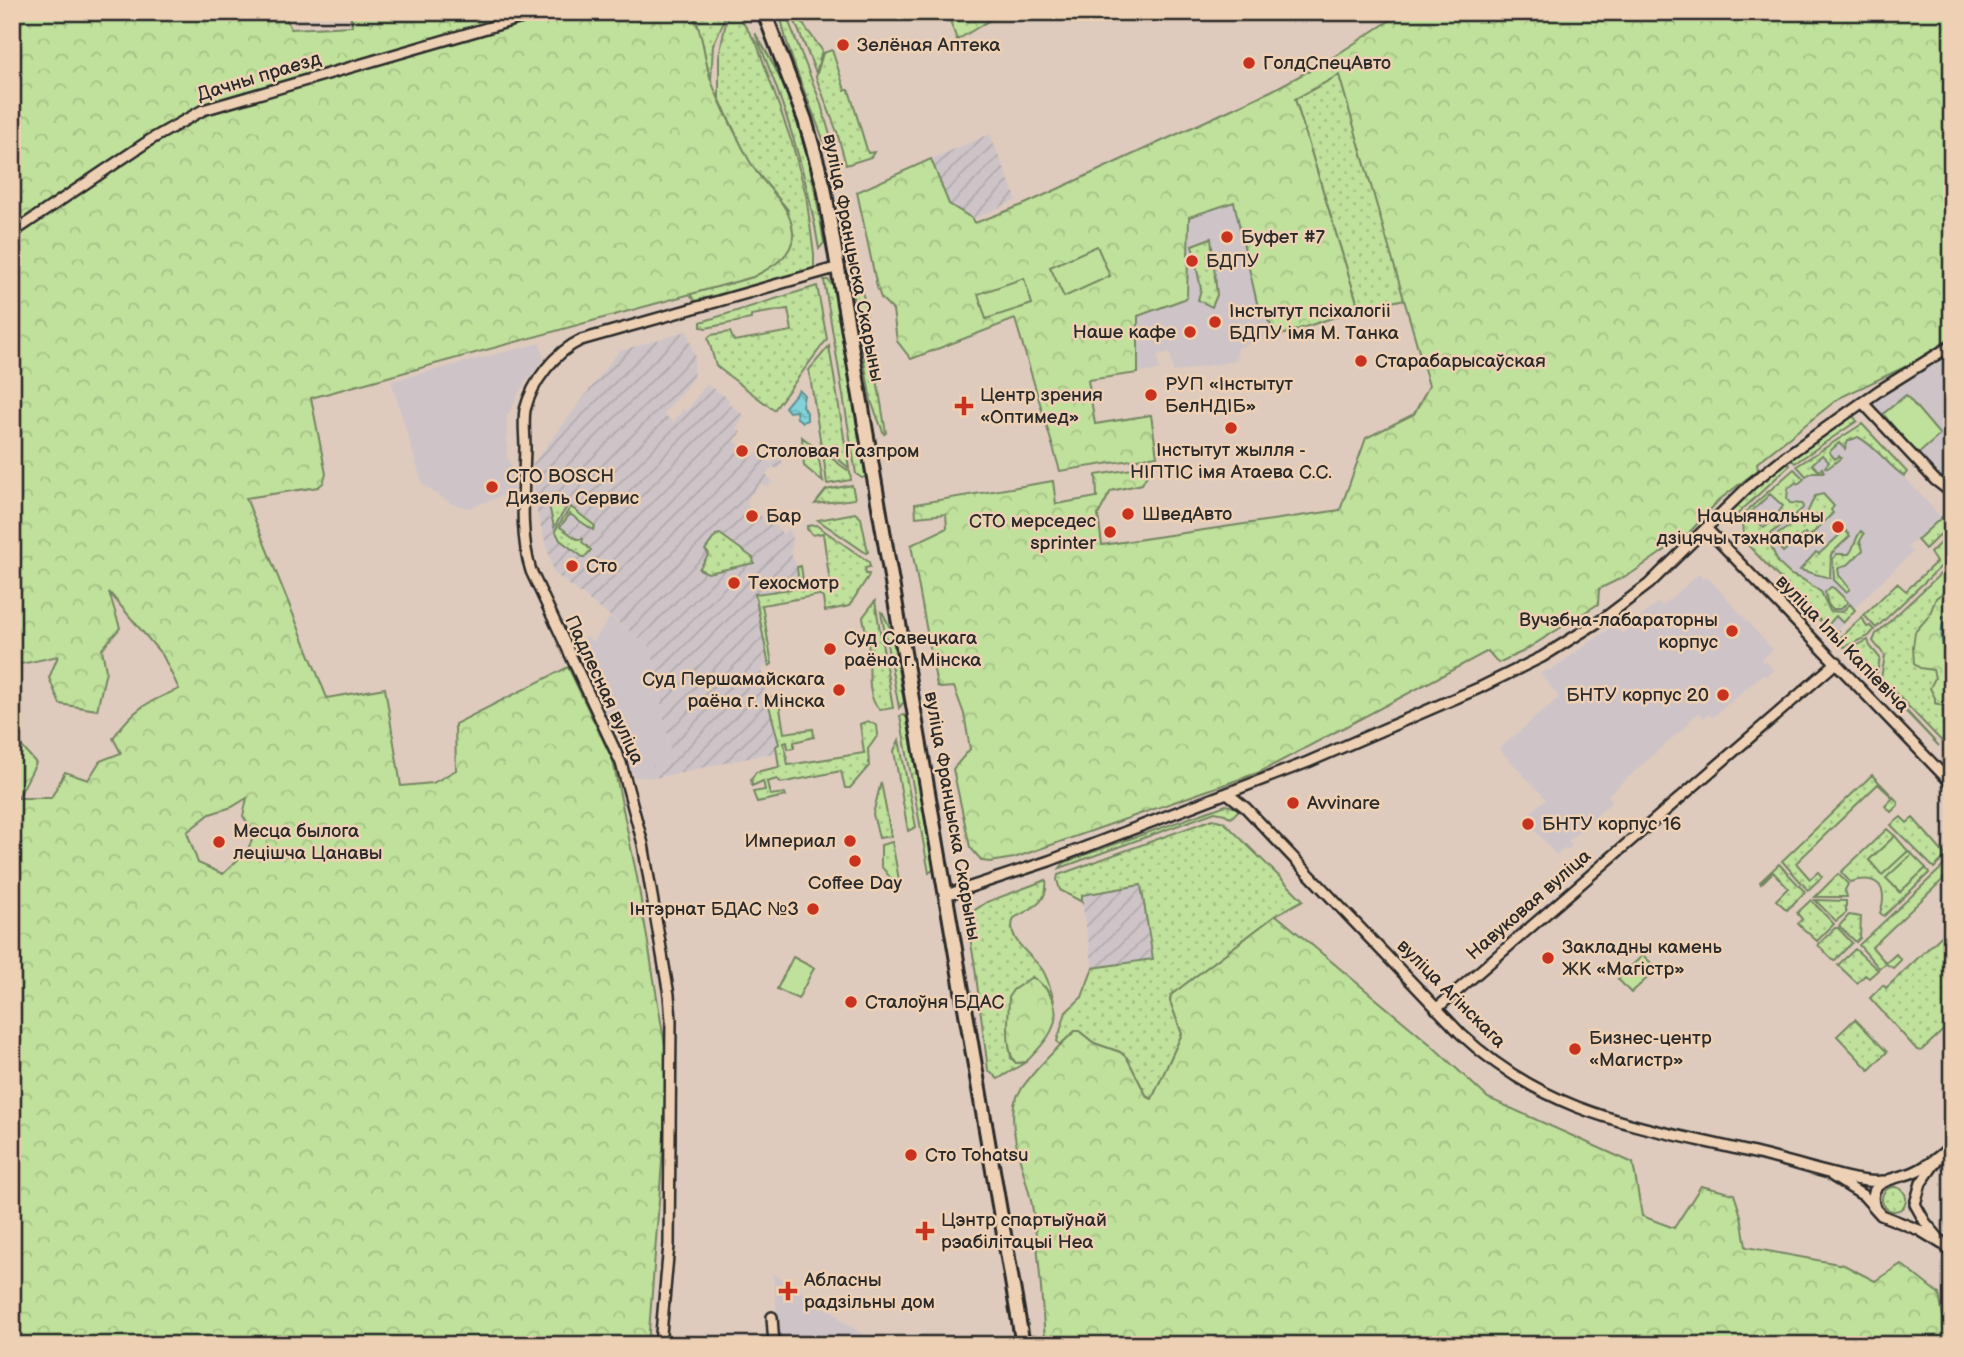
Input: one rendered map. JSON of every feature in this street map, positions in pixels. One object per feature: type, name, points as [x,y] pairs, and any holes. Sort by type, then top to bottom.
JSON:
[{"type":"main road","name":"вуліца Францыска Скарыны","points":[[764,12],[815,150],[838,267],[1023,1345]]},
{"type":"street","name":"Дачны праезд","points":[[12,233],[150,140],[203,110],[542,12]]},
{"type":"street","name":"Падлесная вуліца","points":[[660,1345],[668,1245],[669,995],[643,844],[621,763],[526,556],[526,410],[541,376],[568,346],[581,340],[838,267]]},
{"type":"street","points":[[946,895],[1002,878],[1227,793],[1423,713],[1562,646],[1649,584],[1768,469],[1906,373],[1952,345]]},
{"type":"street","points":[[1864,403],[1935,480],[1952,492]]},
{"type":"street","name":"вуліца Ільі Капіевіча","points":[[1706,528],[1952,784]]},
{"type":"street","name":"Навуковая вуліца","points":[[1436,1009],[1837,662]]},
{"type":"street","name":"вуліца Агінскага","points":[[1227,793],[1247,808],[1473,1045],[1501,1068],[1533,1088],[1572,1107],[1651,1130],[1871,1181],[1883,1181]]},
{"type":"street","points":[[1942,1244],[1919,1230],[1881,1215],[1876,1210],[1873,1197],[1883,1181],[1921,1168],[1952,1145]]},
{"type":"street","points":[[1893,1220],[1905,1217],[1915,1202],[1921,1183],[1940,1156]]},
{"type":"street","name":"вуліца Агінскага","points":[[1823,1170],[1864,1196],[1876,1210]]},
{"type":"street","points":[[1896,1178],[1910,1186],[1925,1223],[1952,1254]]},
{"type":"street","points":[[772,1317],[774,1345]]},
{"type":"shaded area","name":"БДПУ","points":[[1271,91],[1359,309],[1239,347],[1235,361],[1173,372],[1170,352],[1158,355],[1159,370],[1088,380],[1080,326]]},
{"type":"shaded area","points":[[990,134],[1017,200],[973,219],[949,204],[931,159]]},
{"type":"shaded area","points":[[687,331],[695,357],[693,378],[664,414],[673,422],[683,409],[687,411],[706,384],[729,399],[728,403],[745,416],[736,428],[741,432],[735,441],[754,456],[757,452],[771,463],[777,456],[783,462],[778,469],[773,467],[766,474],[773,481],[768,487],[761,483],[747,500],[747,505],[767,521],[775,513],[781,518],[774,525],[783,534],[788,529],[792,532],[793,546],[790,551],[797,567],[800,588],[756,594],[769,666],[762,667],[779,744],[777,752],[655,778],[652,765],[672,761],[651,648],[554,573],[537,513],[533,480],[539,471],[532,465],[619,351]]},
{"type":"shaded area","points":[[540,343],[544,359],[522,387],[507,417],[507,456],[513,470],[514,492],[469,508],[452,504],[423,485],[391,381]]},
{"type":"shaded area","points":[[1952,344],[1952,487],[1875,410],[1864,403]]},
{"type":"shaded area","name":"Нацыянальны дзіцячы тэхнапарк","points":[[1858,426],[1941,517],[1908,547],[1913,552],[1854,608],[1835,632],[1746,538],[1746,512],[1795,467]]},
{"type":"shaded area","points":[[1699,574],[1703,579],[1707,576],[1773,650],[1761,660],[1764,663],[1766,661],[1774,670],[1766,677],[1762,675],[1712,718],[1709,714],[1704,718],[1699,713],[1689,721],[1690,723],[1608,795],[1613,801],[1568,841],[1572,846],[1556,855],[1524,818],[1546,799],[1499,749],[1559,697],[1540,673],[1552,669],[1614,625],[1622,634],[1658,602],[1662,606]]},
{"type":"shaded area","points":[[610,617],[651,648],[672,761],[653,765],[655,778],[636,777],[632,773],[571,651],[586,636],[593,642]]},
{"type":"shaded area","points":[[1142,884],[1153,959],[1093,968],[1081,896]]},
{"type":"shaded area","name":"Абласны радзільны дом","points":[[773,1273],[838,1315],[839,1319],[880,1345],[780,1345]]},
{"type":"green space","points":[[12,12],[283,12],[291,29],[352,26],[350,12],[690,12],[701,37],[709,74],[725,112],[754,169],[781,202],[791,221],[793,240],[786,254],[774,265],[753,277],[311,398],[326,474],[323,483],[318,487],[246,498],[327,698],[385,688],[401,786],[433,783],[456,770],[455,724],[568,667],[613,761],[637,877],[669,1070],[648,1345],[12,1345],[12,735],[36,763],[18,798],[51,798],[65,772],[88,780],[100,761],[121,753],[113,738],[134,713],[179,689],[163,656],[109,592],[120,628],[102,649],[106,671],[97,710],[60,704],[49,678],[58,656],[16,665],[12,688]],"holes":[[[247,798],[243,816],[255,834],[247,851],[223,874],[198,863],[187,832],[210,814],[232,807]]]},
{"type":"green space","points":[[690,12],[725,12],[713,45],[711,81],[697,21]]},
{"type":"green space","points":[[728,12],[736,12],[757,44],[793,146],[806,195],[814,268],[695,301],[690,294],[753,277],[788,210],[750,164],[719,98],[719,56]]},
{"type":"green space","points":[[780,12],[785,12],[820,101],[840,169],[832,166],[796,71]]},
{"type":"green space","points":[[791,12],[794,12],[822,50],[816,73]]},
{"type":"green space","points":[[947,12],[1003,12],[957,40]]},
{"type":"green space","points":[[1403,12],[1952,12],[1952,341],[1930,355],[1839,398],[1757,463],[1758,470],[1719,500],[1687,535],[1632,573],[1599,589],[1598,604],[1522,652],[1498,663],[1488,651],[1260,772],[1014,858],[982,861],[970,847],[953,769],[970,749],[964,714],[954,687],[937,686],[911,545],[947,528],[946,514],[916,517],[915,504],[1053,481],[1056,504],[1097,497],[1096,475],[1138,468],[1147,475],[1142,484],[1111,491],[1098,515],[1102,545],[1340,510],[1366,438],[1414,414],[1429,386],[1339,75],[1295,99],[1359,309],[1278,336],[1257,303],[1234,202],[1189,217],[1187,298],[1138,316],[1138,373],[1088,380],[1095,424],[1151,415],[1157,456],[1060,471],[1015,319],[911,359],[897,341],[893,310],[881,298],[877,287],[857,192],[931,159],[949,204],[975,223],[1025,204],[1271,91],[1324,63]]},
{"type":"green space","points":[[755,33],[782,82],[801,134],[824,243],[819,249],[794,139]]},
{"type":"green space","points":[[832,50],[845,90],[849,90],[868,153],[874,152],[871,157],[846,165],[837,132],[816,77],[823,53]]},
{"type":"green space","points":[[1339,74],[1405,299],[1359,309],[1295,99]]},
{"type":"green space","points":[[1211,238],[1217,295],[1212,307],[1198,300],[1201,289],[1192,245]]},
{"type":"green space","points":[[1097,246],[1110,276],[1064,297],[1050,267]]},
{"type":"green space","points":[[858,265],[886,433],[884,434],[871,401],[849,274]]},
{"type":"green space","points":[[1024,278],[1032,304],[986,319],[978,294]]},
{"type":"green space","points":[[824,280],[833,285],[866,477],[862,478],[856,474]]},
{"type":"green space","points":[[817,286],[827,339],[774,410],[716,366],[708,338],[711,335],[730,332],[734,341],[792,331],[788,309],[751,315],[751,319],[706,328],[701,327],[701,322]]},
{"type":"green space","points":[[829,346],[849,468],[821,445],[809,370]]},
{"type":"green space","points":[[1906,395],[1940,435],[1917,455],[1883,414]]},
{"type":"green space","points":[[1853,416],[1857,421],[1795,463],[1791,459]]},
{"type":"green space","points":[[1862,424],[1907,472],[1904,476],[1871,445],[1858,437],[1848,441],[1845,449],[1839,443],[1829,452],[1835,459],[1839,456],[1841,458],[1828,468],[1825,467],[1829,462],[1822,455],[1812,464],[1819,471],[1822,468],[1824,472],[1813,472],[1806,476],[1797,466]]},
{"type":"green space","points":[[802,437],[817,449],[823,482],[804,466]]},
{"type":"green space","points":[[823,452],[850,472],[851,480],[827,484]]},
{"type":"green space","points":[[1787,462],[1790,465],[1729,522],[1724,516],[1758,484]]},
{"type":"green space","points":[[1794,469],[1804,479],[1788,489],[1787,499],[1790,503],[1802,504],[1803,508],[1785,524],[1777,515],[1783,506],[1770,494],[1750,513],[1764,528],[1775,519],[1781,526],[1771,533],[1771,546],[1778,563],[1791,575],[1821,592],[1830,611],[1842,612],[1850,604],[1855,610],[1843,623],[1836,616],[1828,625],[1838,631],[1834,635],[1744,541],[1743,514]]},
{"type":"green space","points":[[852,485],[855,499],[815,504],[826,490]]},
{"type":"green space","points":[[554,494],[568,505],[554,527],[548,501]]},
{"type":"green space","points":[[1823,494],[1834,506],[1831,510],[1833,513],[1809,537],[1805,533],[1783,552],[1774,541],[1775,536],[1806,515],[1815,496]]},
{"type":"green space","points":[[571,507],[595,526],[593,530],[570,514],[560,527],[577,539],[583,539],[582,542],[591,550],[584,558],[560,540],[555,530]]},
{"type":"green space","points":[[855,513],[861,518],[868,552],[866,553],[818,520]]},
{"type":"green space","points":[[1942,517],[1947,528],[1925,549],[1917,540]]},
{"type":"green space","points":[[816,525],[869,562],[870,567],[865,568],[868,577],[849,606],[825,611],[823,598],[819,595],[762,605],[772,664],[769,666],[755,594],[799,588],[797,567],[801,566],[804,586],[830,583],[823,533],[813,535],[807,529],[807,526]]},
{"type":"green space","points":[[1845,530],[1850,536],[1831,554],[1830,578],[1800,570],[1816,552],[1819,554]]},
{"type":"green space","points":[[1861,531],[1864,534],[1860,541],[1863,550],[1849,564],[1838,568],[1839,575],[1850,589],[1846,592],[1834,580],[1833,559],[1837,554],[1849,554]]},
{"type":"green space","points":[[1952,531],[1952,556],[1876,628],[1864,615],[1897,583],[1906,591],[1936,562],[1930,553]]},
{"type":"green space","points":[[720,534],[753,558],[754,563],[708,573],[699,569],[709,554],[705,550],[716,535]]},
{"type":"green space","points":[[1952,563],[1952,752],[1881,678],[1885,656],[1873,641],[1876,634]]},
{"type":"green space","points":[[1952,586],[1952,610],[1944,617],[1944,651],[1952,664],[1952,709],[1935,703],[1930,688],[1935,678],[1933,670],[1914,664],[1913,647],[1915,632],[1929,616],[1936,598]]},
{"type":"green space","points":[[1831,587],[1848,602],[1841,609],[1832,609],[1828,604],[1825,592]]},
{"type":"green space","points":[[875,601],[893,708],[880,710],[870,690],[869,651],[863,617]]},
{"type":"green space","points":[[881,612],[891,630],[904,702],[899,708]]},
{"type":"green space","points":[[1862,617],[1867,627],[1870,626],[1874,630],[1869,636],[1844,647],[1837,640]]},
{"type":"green space","points":[[1868,640],[1880,658],[1876,678],[1939,746],[1847,650]]},
{"type":"green space","points":[[778,696],[784,733],[813,729],[814,737],[794,742],[794,748],[788,749],[787,742],[784,743],[788,765],[864,753],[860,724],[868,721],[877,726],[878,735],[868,749],[869,766],[850,788],[845,788],[841,771],[781,783],[777,779],[767,782],[770,795],[785,793],[786,796],[757,802],[753,792],[765,790],[763,781],[752,786],[751,780],[756,772],[779,767],[776,746],[779,744],[767,698]]},
{"type":"green space","points":[[900,716],[907,718],[934,869],[929,873]]},
{"type":"green space","points":[[899,740],[916,827],[908,831],[894,751]]},
{"type":"green space","points":[[1872,775],[1898,802],[1898,805],[1891,812],[1885,806],[1893,798],[1878,784],[1796,863],[1810,879],[1818,872],[1822,877],[1808,890],[1782,861]]},
{"type":"green space","points":[[881,782],[891,836],[879,838],[873,814]]},
{"type":"green space","points":[[1226,805],[1240,809],[1231,818],[1215,812],[1060,868],[1073,859]]},
{"type":"green space","points":[[1901,817],[1907,823],[1913,818],[1946,856],[1934,868],[1891,825]]},
{"type":"green space","points":[[1213,819],[1224,822],[1303,900],[1276,915],[1171,995],[1170,1001],[1182,1034],[1152,1099],[1147,1097],[1127,1058],[1120,1052],[1094,1043],[1079,1031],[1075,1031],[1060,1045],[1057,1041],[1066,1012],[1082,997],[1093,968],[1153,959],[1141,885],[1082,895],[1082,902],[1060,890],[1058,875]]},
{"type":"green space","points":[[1887,829],[1895,836],[1869,860],[1882,874],[1908,851],[1912,854],[1887,878],[1899,892],[1926,868],[1929,873],[1884,916],[1880,913],[1883,896],[1878,884],[1867,880],[1850,882],[1841,872]]},
{"type":"green space","points":[[1895,836],[1908,851],[1882,875],[1869,860]]},
{"type":"green space","points":[[892,842],[900,885],[897,886],[881,866],[881,845]]},
{"type":"green space","points":[[1912,854],[1926,868],[1900,892],[1886,878]]},
{"type":"green space","points":[[1950,860],[1952,871],[1872,947],[1886,963],[1896,954],[1901,960],[1893,968],[1886,964],[1879,968],[1859,945]]},
{"type":"green space","points":[[1779,864],[1805,892],[1787,910],[1776,900],[1788,888],[1773,872],[1761,884],[1760,882]]},
{"type":"green space","points":[[1838,874],[1848,884],[1845,890],[1847,897],[1815,897]]},
{"type":"green space","points":[[1046,880],[1042,899],[1033,908],[1014,918],[1012,926],[1016,939],[1044,973],[1054,1001],[1045,987],[1009,1042],[1011,1058],[1016,1063],[1026,1062],[998,1079],[988,1070],[966,916],[987,902]]},
{"type":"green space","points":[[1811,900],[1834,924],[1817,941],[1798,924],[1802,919],[1797,913]]},
{"type":"green space","points":[[1815,900],[1846,901],[1846,913],[1836,921]]},
{"type":"green space","points":[[1276,915],[1430,1044],[1488,1098],[1633,1163],[1642,1216],[1674,1228],[1701,1186],[1734,1194],[1746,1247],[1844,1265],[1875,1281],[1901,1264],[1939,1294],[1948,1345],[1048,1345],[1045,1338],[1032,1205],[1014,1129],[1014,1105],[1017,1097],[1050,1056],[1075,1031],[1079,1031],[1094,1043],[1120,1052],[1127,1058],[1147,1097],[1152,1099],[1182,1034],[1170,1001],[1171,995]]},
{"type":"green space","points":[[1849,915],[1861,917],[1860,938],[1856,942],[1839,926]]},
{"type":"green space","points":[[1952,926],[1952,1022],[1921,1051],[1917,1050],[1870,998],[1883,985],[1886,988]]},
{"type":"green space","points":[[1835,928],[1852,943],[1834,961],[1818,945]]},
{"type":"green space","points":[[1855,949],[1878,970],[1869,978],[1865,975],[1857,983],[1838,965]]},
{"type":"green space","points":[[1643,955],[1657,969],[1631,993],[1618,979]]},
{"type":"green space","points":[[793,957],[814,968],[798,999],[777,989]]},
{"type":"green space","points":[[1032,977],[1049,993],[1054,1003],[1055,1022],[1033,1055],[1026,1062],[1016,1063],[1009,1041],[1009,996]]},
{"type":"green space","points":[[1855,1019],[1887,1052],[1869,1070],[1837,1036]]},
{"type":"green space","points":[[1894,1187],[1905,1194],[1906,1199],[1899,1210],[1894,1211],[1883,1204],[1882,1199],[1889,1188]]},
{"type":"water","points":[[799,390],[804,395],[802,406],[807,412],[807,420],[803,422],[797,418],[796,411],[789,412],[785,407]]},
{"type":"water","points":[[1952,610],[1952,664],[1941,636],[1943,622]]},
{"type":"place","name":"Зелёная Аптека","points":[[843,45]]},
{"type":"place","name":"ГолдСпецАвто","points":[[1249,63]]},
{"type":"place","name":"Буфет #7","points":[[1227,237]]},
{"type":"place","name":"БДПУ","points":[[1192,261]]},
{"type":"place","name":"Інстытут псіхалогіі БДПУ імя М. Танка","points":[[1215,322]]},
{"type":"place","name":"Наше кафе","points":[[1190,332]]},
{"type":"place","name":"Старабарысаўская","points":[[1361,361]]},
{"type":"place","name":"РУП «Інстытут БелНДІБ»","points":[[1151,395]]},
{"type":"place","name":"Центр зрения «Оптимед»","points":[[964,406]]},
{"type":"place","name":"Інстытут жылля - НІПТІС імя Атаева С.С.","points":[[1231,428]]},
{"type":"place","name":"Столовая Газпром","points":[[742,451]]},
{"type":"place","name":"СТО BOSCH Дизель Сервис","points":[[492,487]]},
{"type":"place","name":"ШведАвто","points":[[1128,514]]},
{"type":"place","name":"Бар","points":[[752,516]]},
{"type":"place","name":"Нацыянальны дзіцячы тэхнапарк","points":[[1838,527]]},
{"type":"place","name":"СТО мерседес sprinter","points":[[1110,532]]},
{"type":"place","name":"Сто","points":[[572,566]]},
{"type":"place","name":"Техосмотр","points":[[734,583]]},
{"type":"place","name":"Вучэбна-лабараторны корпус","points":[[1732,631]]},
{"type":"place","name":"Суд Савецкага раёна г. Мінска","points":[[830,649]]},
{"type":"place","name":"Суд Першамайскага раёна г. Мінска","points":[[839,690]]},
{"type":"place","name":"БНТУ корпус 20","points":[[1723,695]]},
{"type":"place","name":"Avvinare","points":[[1293,803]]},
{"type":"place","name":"БНТУ корпус 16","points":[[1528,824]]},
{"type":"place","name":"Империал","points":[[850,841]]},
{"type":"place","name":"Месца былога лецішча Цанавы","points":[[219,842]]},
{"type":"place","name":"Coffee Day","points":[[855,861]]},
{"type":"place","name":"Інтэрнат БДАС №3","points":[[813,909]]},
{"type":"place","name":"Закладны камень ЖК «Магістр»","points":[[1548,958]]},
{"type":"place","name":"Сталоўня БДАС","points":[[851,1002]]},
{"type":"place","name":"Бизнес-центр «Магистр»","points":[[1575,1049]]},
{"type":"place","name":"Сто Tohatsu","points":[[911,1155]]},
{"type":"place","name":"Цэнтр спартыўнай рэабілітацыі Неа","points":[[925,1231]]},
{"type":"place","name":"Абласны радзільны дом","points":[[788,1291]]}]
